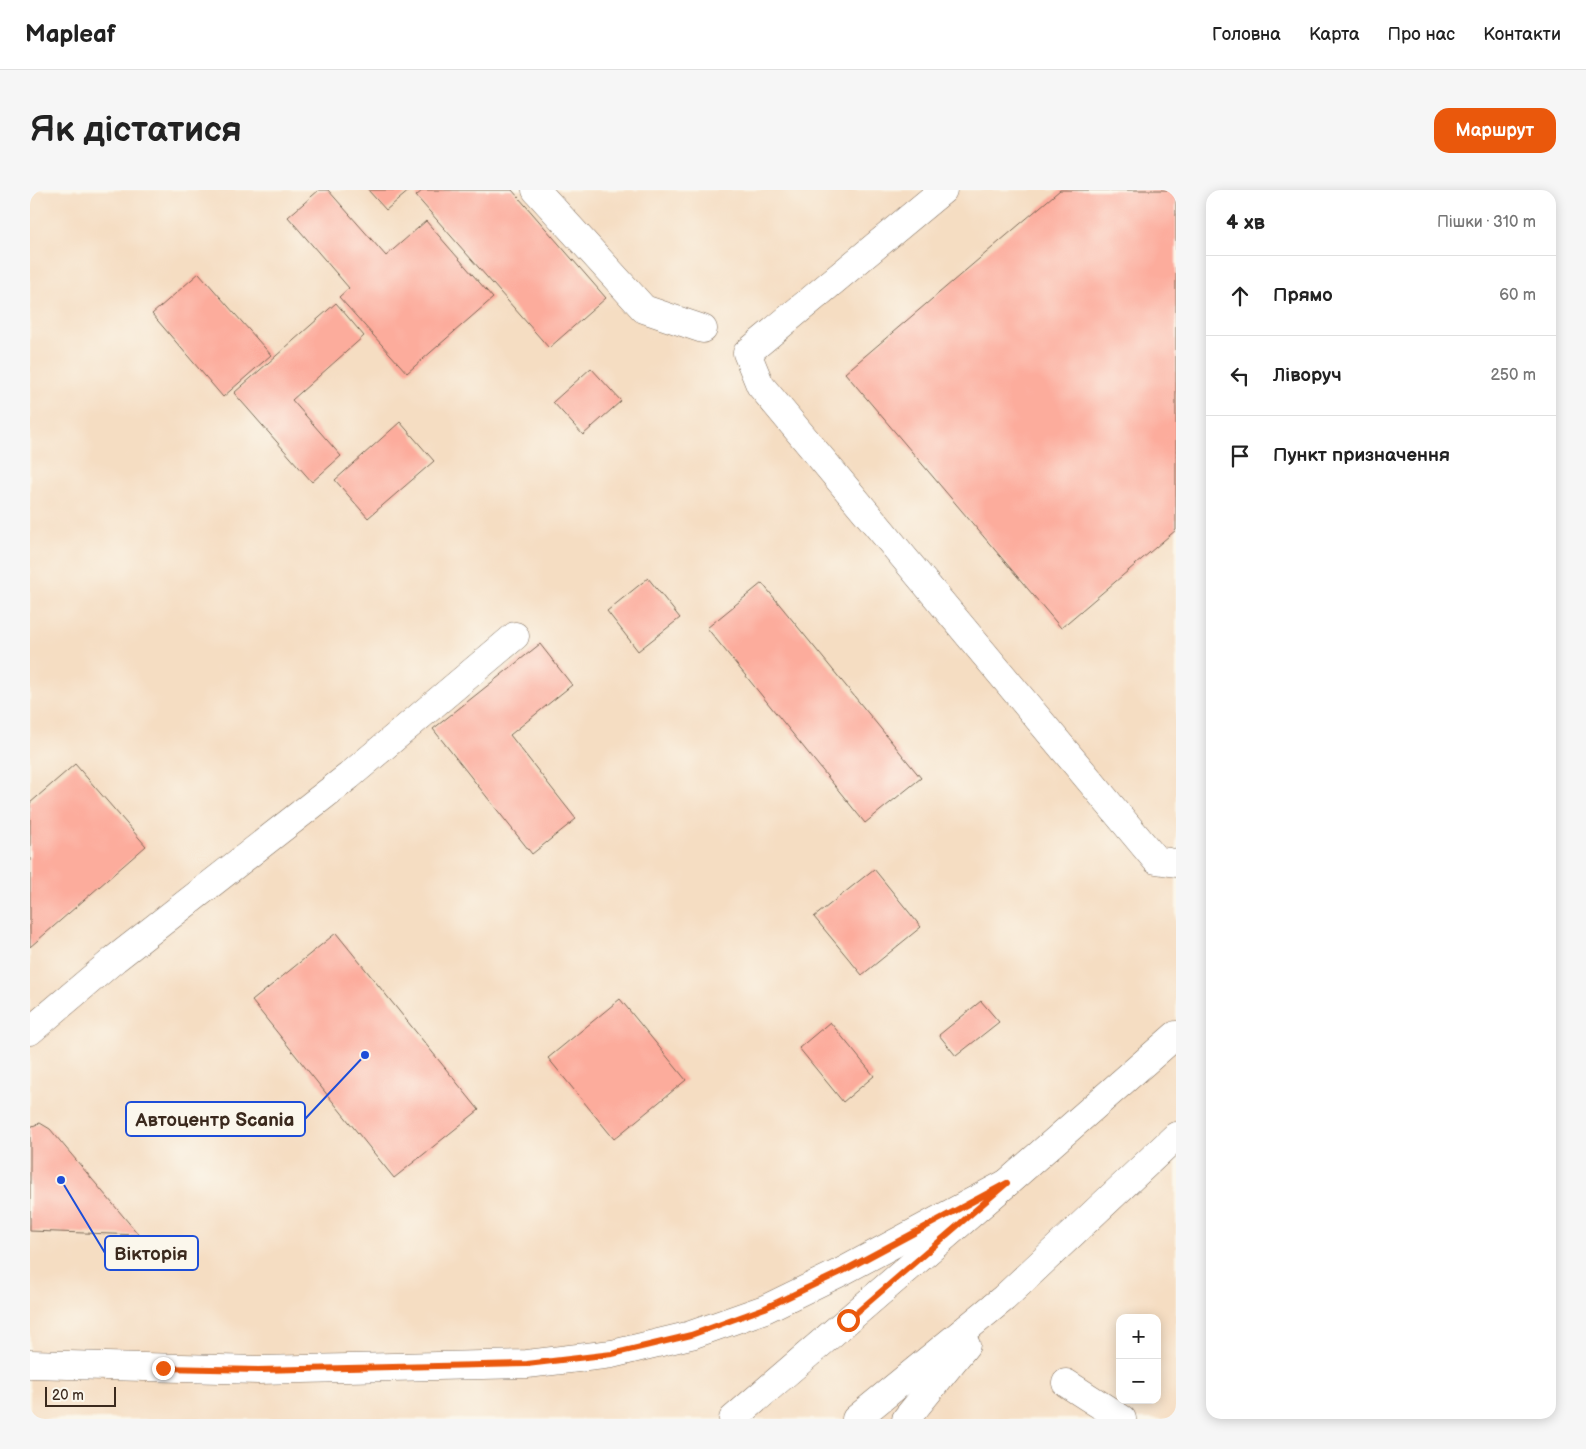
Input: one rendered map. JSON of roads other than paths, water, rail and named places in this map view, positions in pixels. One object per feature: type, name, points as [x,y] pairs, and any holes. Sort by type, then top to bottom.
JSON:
[{"type":"main road","points":[[536,190],[644,309],[703,329]]},
{"type":"main road","points":[[943,190],[747,353],[760,385],[1156,860],[1176,863]]},
{"type":"main road","points":[[30,1031],[115,959],[349,776],[515,636]]},
{"type":"main road","points":[[732,1419],[1176,1035]]},
{"type":"main road","points":[[856,1419],[1004,1298],[1176,1136]]},
{"type":"main road","points":[[30,1364],[258,1370],[527,1364],[612,1354],[691,1335],[765,1308],[843,1271],[1007,1183]]},
{"type":"main road","points":[[906,1419],[1004,1298]]},
{"type":"main road","points":[[1066,1383],[1122,1419]]},
{"type":"place","name":"Автоцентр Scania","points":[[365,1055]]},
{"type":"place","name":"Вікторія","points":[[61,1180]]}]
